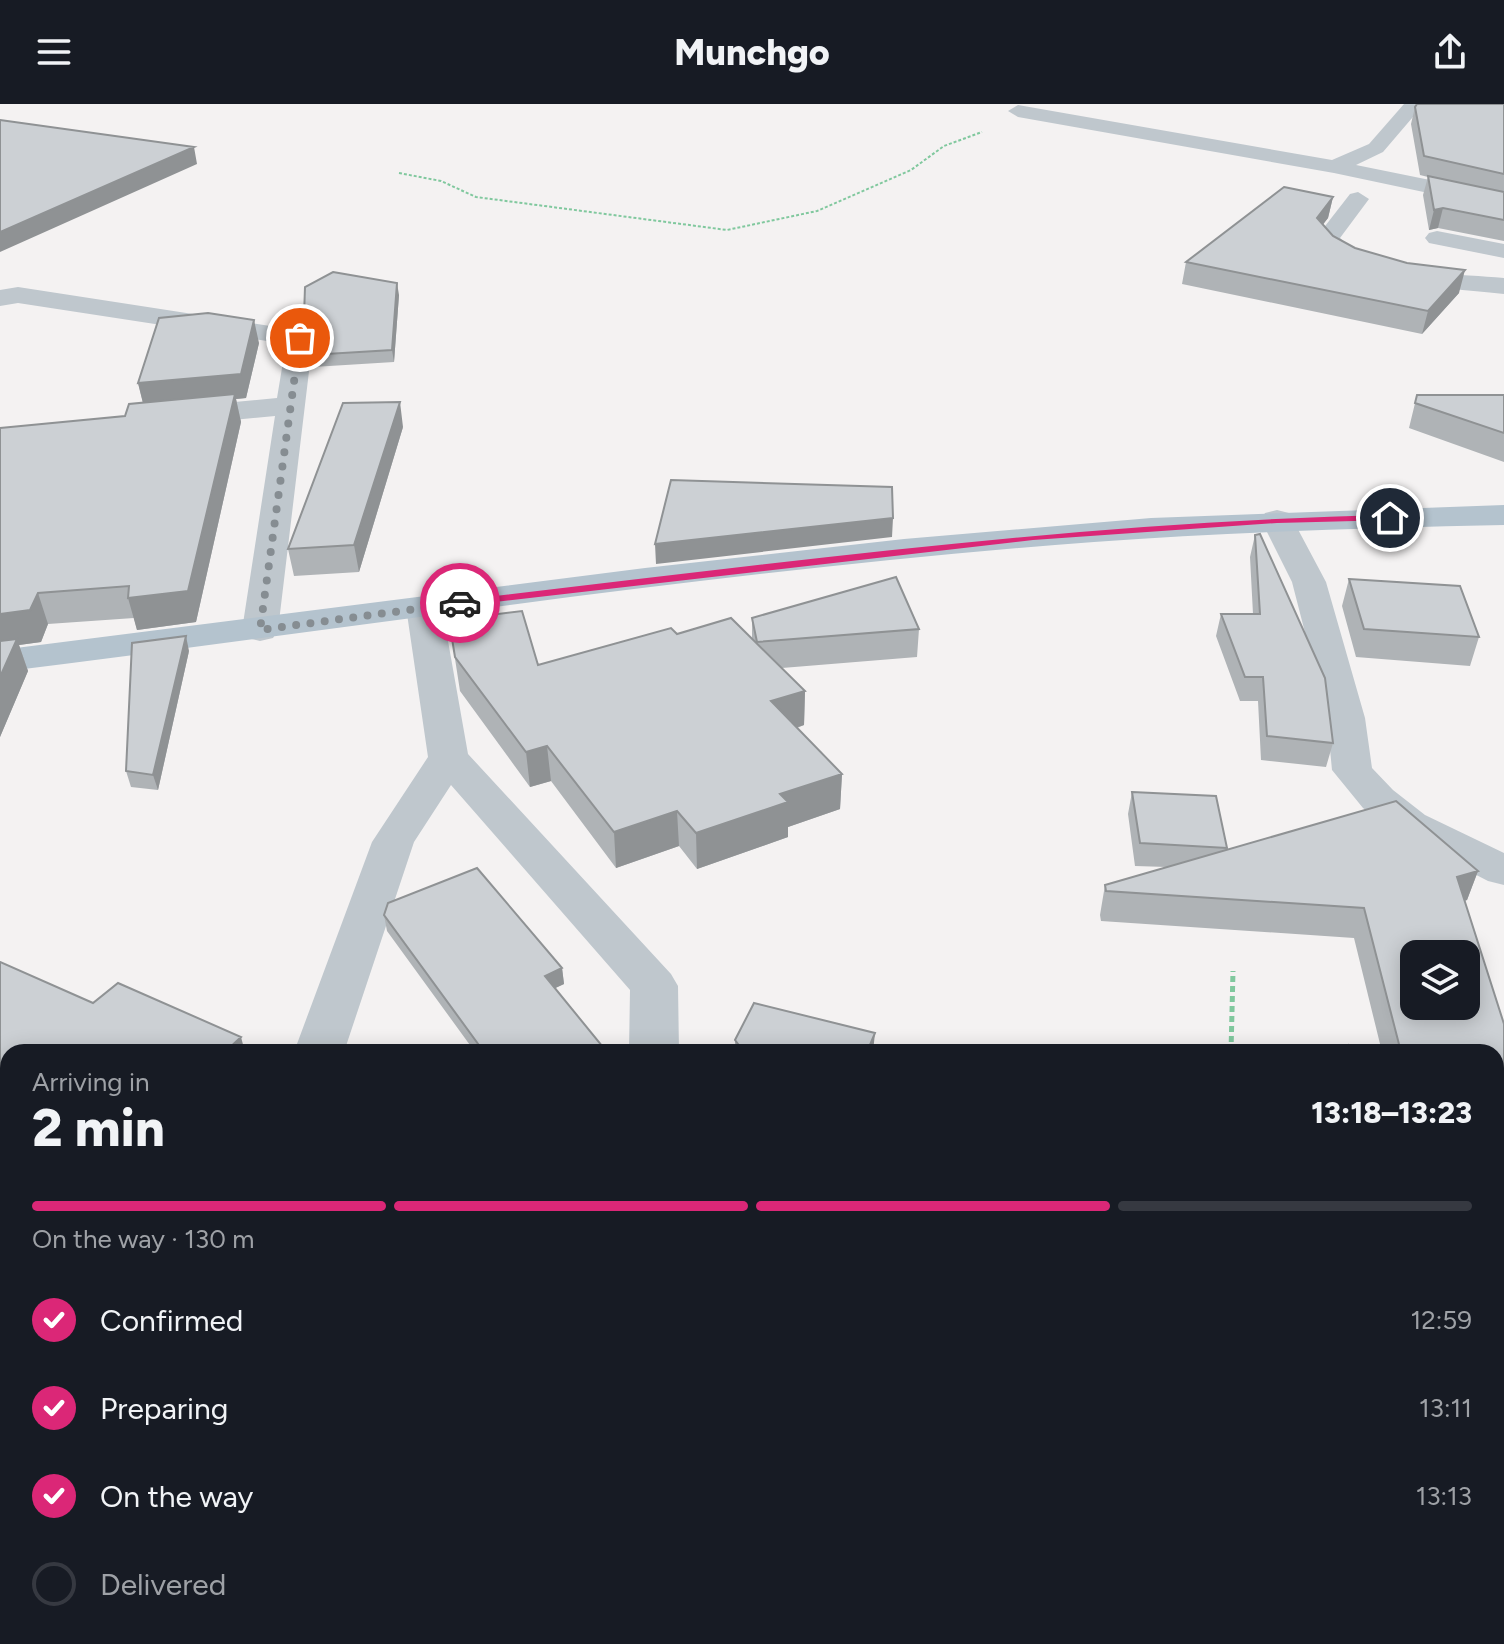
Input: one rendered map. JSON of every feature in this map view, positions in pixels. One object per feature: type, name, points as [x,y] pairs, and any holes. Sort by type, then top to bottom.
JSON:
[{"type":"main road","points":[[0,661],[424,607],[1033,537],[1277,520],[1504,515]]},
{"type":"street","points":[[1334,167],[1376,148],[1414,104]]},
{"type":"street","points":[[1018,111],[1334,167],[1504,202]]},
{"type":"street","points":[[1358,199],[1327,239],[1335,251],[1382,270],[1504,286]]},
{"type":"street","points":[[1437,238],[1504,251]]},
{"type":"street","points":[[6,295],[300,338],[260,630]]},
{"type":"street","points":[[153,419],[290,406]]},
{"type":"street","points":[[1277,520],[1309,582],[1346,718],[1352,770],[1378,799],[1410,824],[1504,871]]},
{"type":"street","points":[[424,607],[448,757],[654,986],[654,1044]]},
{"type":"street","points":[[322,1044],[393,842],[448,757]]},
{"type":"path","points":[[399,173],[441,181],[476,197],[727,230],[817,211],[911,170],[944,146],[996,126],[1018,111]]},
{"type":"path","points":[[1231,1044],[1233,971]]},
{"type":"building","points":[[1417,104],[1504,104],[1504,174],[1424,156]]},
{"type":"building","points":[[0,120],[194,147],[0,232]]},
{"type":"building","points":[[1428,176],[1504,192],[1504,220],[1443,208],[1434,210]]},
{"type":"building","points":[[1284,187],[1333,197],[1317,218],[1333,236],[1355,248],[1407,263],[1465,270],[1428,311],[1186,262]]},
{"type":"building","points":[[333,272],[397,283],[392,350],[310,355],[314,326],[309,318],[304,317],[305,287]]},
{"type":"building","points":[[208,313],[254,320],[241,374],[138,383],[159,318]]},
{"type":"building","points":[[235,394],[188,591],[128,598],[129,586],[38,593],[30,610],[0,614],[0,428],[125,416],[129,404]]},
{"type":"building","points":[[1417,395],[1504,395],[1504,433],[1415,403]]},
{"type":"building","points":[[400,402],[354,545],[288,549],[343,403]]},
{"type":"building","points":[[671,480],[892,487],[893,518],[655,544]]},
{"type":"building","points":[[1260,534],[1325,678],[1333,743],[1267,736],[1263,677],[1245,677],[1221,614],[1260,614],[1255,535]]},
{"type":"building","points":[[896,577],[919,629],[757,642],[752,618]]},
{"type":"building","points":[[1349,579],[1460,586],[1479,637],[1364,629]]},
{"type":"building","points":[[522,611],[538,665],[671,628],[677,634],[731,618],[805,691],[771,701],[842,774],[780,794],[788,802],[696,833],[677,811],[614,832],[547,746],[526,752],[455,657],[449,620]]},
{"type":"building","points":[[186,636],[153,775],[126,771],[132,643]]},
{"type":"building","points":[[17,639],[0,677],[0,641]]},
{"type":"building","points":[[1132,792],[1216,796],[1227,848],[1140,843]]},
{"type":"building","points":[[1396,801],[1478,871],[1457,877],[1477,940],[1400,940],[1400,1020],[1480,1020],[1480,949],[1504,1024],[1504,1044],[1399,1044],[1364,908],[1106,891],[1105,885]]},
{"type":"building","points":[[477,868],[562,968],[545,976],[600,1044],[478,1044],[384,915],[388,903]]},
{"type":"building","points":[[0,962],[93,1003],[118,983],[241,1037],[234,1044],[0,1044]]},
{"type":"building","points":[[754,1003],[875,1033],[870,1044],[738,1044],[735,1040]]},
{"type":"way so far","points":[[300,338],[260,630],[460,603]]},
{"type":"route","points":[[460,603],[1033,537],[1277,520],[1390,518]]}]
